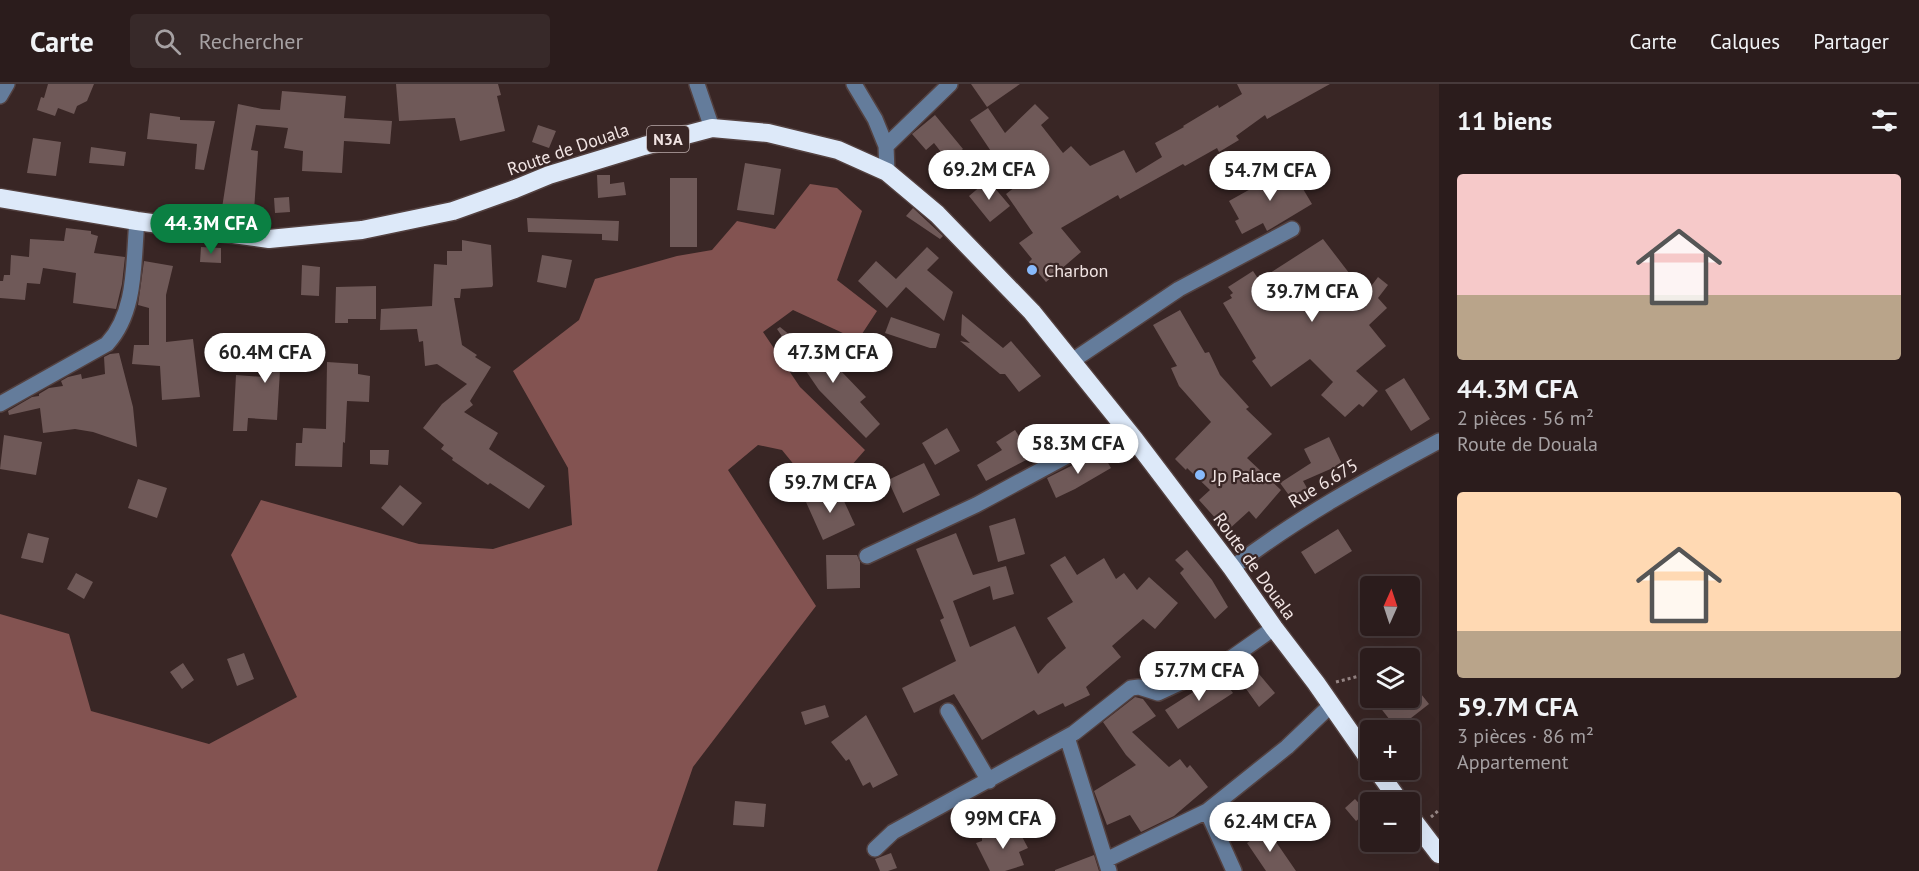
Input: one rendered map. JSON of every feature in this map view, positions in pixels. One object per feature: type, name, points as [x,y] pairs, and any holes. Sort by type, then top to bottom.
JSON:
[{"type":"highway","name":"Route de Douala","points":[[0,198],[269,239],[362,230],[453,211],[549,175],[712,128],[768,133],[838,150],[887,172],[937,214],[1032,312],[1135,440],[1232,568],[1360,747]]},
{"type":"highway","points":[[1420,829],[1439,854]]},
{"type":"street","points":[[0,96],[7,84]]},
{"type":"street","points":[[698,84],[712,128]]},
{"type":"street","points":[[854,84],[875,119],[886,146],[887,172]]},
{"type":"street","points":[[886,146],[950,84]]},
{"type":"street","points":[[0,404],[107,344],[116,333],[123,320],[131,289],[137,220]]},
{"type":"street","points":[[1072,361],[1179,289],[1292,229]]},
{"type":"street","points":[[867,556],[976,506],[1067,456],[1082,450],[1135,440]]},
{"type":"street","name":"Rue 6.675","points":[[1232,568],[1312,512],[1439,441]]},
{"type":"street","points":[[875,849],[893,832],[1067,737],[1131,688],[1139,687],[1158,693],[1227,661],[1274,628]]},
{"type":"street","points":[[1067,737],[1107,866],[1207,811],[1287,747],[1330,705]]},
{"type":"street","points":[[948,711],[989,781]]},
{"type":"street","points":[[1207,811],[1234,871]]},
{"type":"path","points":[[1316,683],[1360,676]]},
{"type":"shaded area","points":[[810,184],[837,188],[862,211],[837,280],[877,311],[858,340],[793,310],[763,332],[800,387],[865,450],[843,475],[809,483],[782,450],[758,445],[728,470],[816,606],[693,767],[657,871],[0,871],[0,614],[69,634],[91,711],[209,744],[297,697],[231,555],[261,500],[419,544],[493,549],[572,525],[568,468],[513,371],[579,320],[595,279],[677,256],[712,250],[737,221],[775,229]]},
{"type":"building","points":[[48,84],[94,84],[87,101],[77,106],[74,114],[58,108],[55,116],[37,110]]},
{"type":"building","points":[[396,84],[498,84],[501,95],[497,96],[505,131],[460,141],[455,118],[399,121]]},
{"type":"building","points":[[971,84],[1020,84],[987,107]]},
{"type":"building","points":[[1237,84],[1330,84],[1267,119],[1265,115],[1236,136],[1239,140],[1219,152],[1217,148],[1185,166],[1183,164],[1120,199],[1118,195],[1061,228],[1081,252],[1046,282],[1029,262],[1032,259],[1019,243],[1033,233],[1006,194],[1015,187],[970,120],[988,108],[1005,133],[1035,104],[1049,118],[1041,125],[1063,153],[1071,146],[1090,166],[1124,150],[1136,173],[1162,157],[1155,143],[1218,105],[1219,108],[1242,94]]},
{"type":"building","points":[[282,91],[346,96],[344,118],[392,121],[390,144],[344,141],[342,173],[302,171],[303,151],[284,148],[288,128],[256,125],[251,150],[258,151],[254,211],[222,208],[238,104],[280,110]]},
{"type":"building","points":[[150,113],[180,117],[180,120],[215,121],[204,170],[195,169],[197,144],[147,139]]},
{"type":"building","points":[[935,115],[963,149],[948,161],[934,143],[926,150],[912,134]]},
{"type":"building","points":[[538,125],[556,131],[549,148],[532,142]]},
{"type":"building","points":[[33,138],[61,142],[56,176],[27,173]]},
{"type":"building","points":[[91,147],[126,152],[124,166],[89,163]]},
{"type":"building","points":[[745,163],[781,169],[774,215],[737,210]]},
{"type":"building","points":[[1290,167],[1312,204],[1267,231],[1263,223],[1242,234],[1235,221],[1239,219],[1229,201]]},
{"type":"building","points":[[597,175],[610,175],[610,184],[624,182],[626,195],[598,198]]},
{"type":"building","points":[[670,178],[697,178],[697,247],[670,247]]},
{"type":"building","points":[[988,180],[1010,206],[990,222],[969,196]]},
{"type":"building","points":[[289,197],[290,212],[275,213],[274,198]]},
{"type":"building","points":[[913,208],[943,236],[940,239],[906,216]]},
{"type":"building","points":[[527,218],[619,221],[618,241],[602,240],[602,234],[528,232]]},
{"type":"building","points":[[66,228],[91,231],[91,234],[98,236],[94,253],[125,257],[116,309],[73,303],[76,273],[43,268],[40,284],[27,283],[25,300],[0,298],[0,281],[3,281],[4,275],[10,275],[11,255],[29,257],[30,239],[64,241]]},
{"type":"building","points":[[1323,239],[1356,282],[1360,278],[1369,289],[1378,277],[1388,285],[1378,298],[1387,308],[1369,325],[1386,346],[1356,371],[1378,391],[1363,407],[1359,404],[1345,417],[1321,395],[1333,382],[1310,359],[1271,387],[1252,361],[1256,358],[1223,303],[1232,298],[1230,295],[1233,293],[1228,287],[1253,271],[1259,280]]},
{"type":"building","points":[[462,240],[491,245],[493,285],[492,287],[461,289],[460,298],[454,298],[462,345],[491,367],[470,401],[473,405],[464,412],[498,433],[489,449],[545,486],[529,509],[452,460],[453,458],[441,449],[444,445],[423,428],[442,404],[467,384],[437,364],[425,366],[423,341],[419,342],[417,329],[380,330],[381,309],[432,306],[434,264],[447,265],[447,251],[462,251]]},
{"type":"building","points":[[201,247],[221,248],[221,263],[200,262]]},
{"type":"building","points":[[927,247],[939,258],[927,270],[953,292],[944,321],[906,287],[887,308],[858,281],[876,261],[896,279]]},
{"type":"building","points":[[542,255],[572,260],[566,288],[537,282]]},
{"type":"building","points":[[144,261],[173,266],[166,295],[166,342],[193,339],[200,397],[162,400],[160,366],[132,364],[134,345],[149,345],[149,308],[138,305]]},
{"type":"building","points":[[302,265],[320,267],[319,296],[301,295]]},
{"type":"building","points":[[376,286],[376,319],[348,319],[348,323],[335,323],[336,287]]},
{"type":"building","points":[[1180,310],[1205,353],[1209,352],[1220,375],[1249,407],[1246,409],[1272,434],[1247,458],[1281,490],[1256,519],[1249,511],[1227,531],[1199,500],[1210,490],[1175,459],[1211,422],[1179,386],[1171,368],[1177,366],[1153,325]]},
{"type":"building","points":[[962,314],[1003,348],[1011,341],[1041,376],[1019,392],[1005,374],[1000,374],[960,341],[970,343],[961,335]]},
{"type":"building","points":[[891,317],[940,334],[936,348],[885,333]]},
{"type":"building","points":[[780,327],[806,348],[817,341],[839,373],[841,371],[866,397],[860,402],[880,424],[866,438],[819,390],[777,329]]},
{"type":"building","points":[[268,338],[302,341],[299,371],[280,370],[277,420],[248,418],[247,431],[233,431],[236,375],[264,377]]},
{"type":"building","points":[[119,353],[133,407],[137,447],[93,432],[75,429],[43,433],[40,408],[9,415],[8,411],[32,397],[39,396],[49,388],[63,386],[61,381],[68,377],[81,374],[82,379],[105,374],[104,357]]},
{"type":"building","points":[[327,362],[358,364],[358,374],[370,376],[369,402],[347,401],[342,467],[295,466],[296,443],[302,443],[303,428],[326,429]]},
{"type":"building","points":[[1404,378],[1430,419],[1411,431],[1385,390]]},
{"type":"building","points":[[947,428],[960,451],[935,465],[922,443]]},
{"type":"building","points":[[1015,430],[1032,457],[986,481],[977,465],[1002,450],[996,442]]},
{"type":"building","points":[[4,435],[42,442],[36,475],[0,469]]},
{"type":"building","points":[[1329,437],[1342,464],[1303,481],[1307,488],[1291,498],[1280,483],[1311,463],[1304,449]]},
{"type":"building","points":[[370,450],[389,450],[388,465],[370,464]]},
{"type":"building","points":[[1104,456],[1111,468],[1056,498],[1047,478],[1085,459]]},
{"type":"building","points":[[924,463],[940,495],[903,513],[888,480]]},
{"type":"building","points":[[138,479],[167,488],[157,518],[128,508]]},
{"type":"building","points":[[400,485],[422,503],[403,526],[381,508]]},
{"type":"building","points":[[838,488],[855,525],[823,540],[806,502]]},
{"type":"building","points":[[1015,518],[1025,554],[998,562],[989,526]]},
{"type":"building","points":[[1338,529],[1352,551],[1315,574],[1301,552]]},
{"type":"building","points":[[28,533],[49,538],[43,563],[21,558]]},
{"type":"building","points":[[956,533],[973,575],[1006,566],[1014,594],[993,600],[990,586],[953,601],[970,647],[1015,626],[1038,674],[1066,648],[1047,618],[1073,602],[1050,565],[1065,556],[1077,575],[1104,558],[1116,579],[1124,573],[1137,590],[1149,577],[1178,603],[1155,629],[1143,619],[1112,646],[1121,657],[1086,687],[1090,695],[1065,707],[1063,703],[1038,715],[1034,710],[982,740],[954,694],[914,713],[902,688],[956,661],[940,620],[944,618],[916,549]]},
{"type":"building","points":[[1187,550],[1212,580],[1228,607],[1215,619],[1180,573],[1184,569],[1175,560]]},
{"type":"building","points":[[826,555],[857,555],[860,562],[860,588],[827,589]]},
{"type":"building","points":[[76,573],[93,582],[84,599],[67,589]]},
{"type":"building","points":[[244,653],[254,679],[237,686],[227,659]]},
{"type":"building","points":[[183,663],[194,680],[182,689],[170,672]]},
{"type":"building","points":[[1259,674],[1275,693],[1259,707],[1244,686]]},
{"type":"building","points":[[1220,675],[1233,693],[1178,729],[1165,710]]},
{"type":"building","points":[[1420,693],[1429,704],[1409,720],[1390,720],[1381,708],[1420,708]]},
{"type":"building","points":[[1135,697],[1143,699],[1156,716],[1132,732],[1169,767],[1180,759],[1187,768],[1190,765],[1208,787],[1174,816],[1141,832],[1130,815],[1107,825],[1094,791],[1136,765],[1126,755],[1103,722]]},
{"type":"building","points":[[825,705],[829,717],[805,725],[801,712]]},
{"type":"building","points":[[866,715],[898,775],[873,788],[870,782],[863,786],[849,759],[846,761],[831,742]]},
{"type":"building","points":[[1355,799],[1360,804],[1360,818],[1356,821],[1345,808]]},
{"type":"building","points":[[735,801],[766,804],[764,827],[733,825]]},
{"type":"building","points":[[1009,827],[1011,830],[1018,829],[1028,848],[1019,852],[1024,865],[1005,871],[990,871],[976,843],[982,841],[982,837]]},
{"type":"building","points":[[1267,829],[1296,871],[1266,871],[1247,843]]},
{"type":"building","points":[[891,853],[897,868],[880,871],[875,859]]},
{"type":"building","points":[[1094,855],[1099,871],[1055,871],[1055,870]]},
{"type":"place","name":"Charbon","points":[[1032,270]]},
{"type":"place","name":"Jp Palace","points":[[1200,475]]}]
